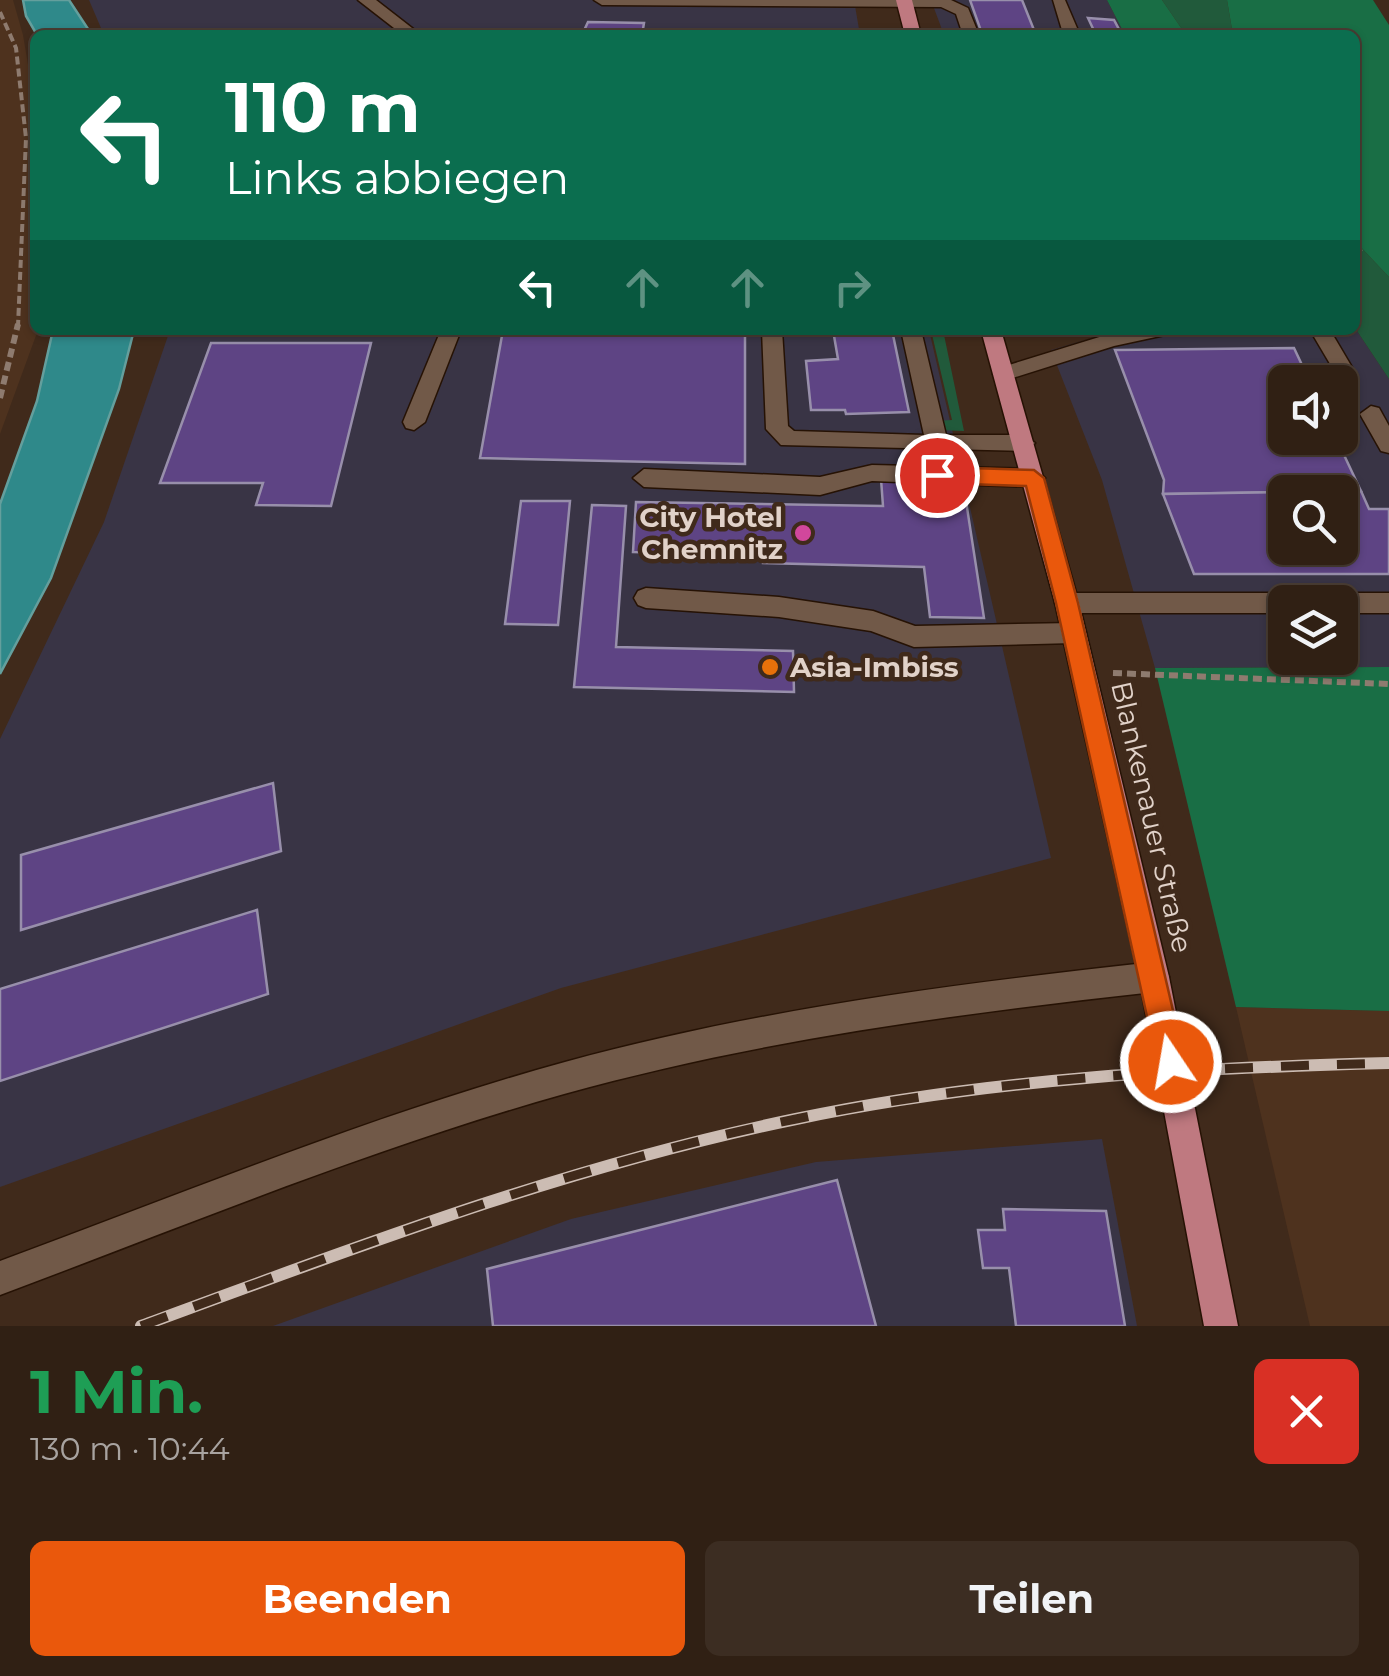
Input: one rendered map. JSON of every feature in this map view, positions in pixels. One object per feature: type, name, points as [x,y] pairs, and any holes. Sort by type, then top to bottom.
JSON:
[{"type":"main road","points":[[905,1],[912,30]]},
{"type":"main road","name":"Blankenauer Straße","points":[[992,335],[1067,603],[1154,977],[1220,1326]]},
{"type":"lane","points":[[366,0],[406,30]]},
{"type":"lane","points":[[602,0],[955,4],[964,10],[970,30]]},
{"type":"lane","points":[[1059,2],[1070,30]]},
{"type":"lane","points":[[414,422],[449,335]]},
{"type":"lane","points":[[772,335],[777,430],[789,438],[1024,442]]},
{"type":"lane","points":[[912,335],[937,442]]},
{"type":"lane","points":[[1003,374],[1132,335]]},
{"type":"lane","points":[[1323,335],[1341,365]]},
{"type":"lane","points":[[1371,414],[1389,445]]},
{"type":"lane","points":[[644,478],[820,486],[872,473],[1034,478]]},
{"type":"lane","points":[[646,598],[779,607],[872,620],[914,637],[1074,633]]},
{"type":"lane","points":[[1067,603],[1268,603]]},
{"type":"lane","points":[[1358,603],[1389,603]]},
{"type":"lane","points":[[0,1278],[394,1134],[642,1058],[797,1024],[915,1005],[1154,977]]},
{"type":"path","points":[[0,12],[16,48],[26,138],[16,344],[0,398]]},
{"type":"path","points":[[1082,672],[1389,684]]},
{"type":"shaded area","points":[[0,0],[13,0],[30,76],[30,335],[36,335],[0,434]]},
{"type":"shaded area","points":[[89,0],[854,0],[859,30],[102,30]]},
{"type":"shaded area","points":[[931,0],[1107,0],[1122,30],[942,30]]},
{"type":"shaded area","points":[[168,335],[930,335],[1051,858],[561,988],[0,1187],[0,739],[104,522]]},
{"type":"shaded area","points":[[1102,335],[1360,335],[1389,379],[1389,667],[1358,667],[1358,585],[1268,585],[1268,668],[1155,668],[1102,480],[1051,350]]},
{"type":"shaded area","points":[[1236,1007],[1389,1011],[1389,1326],[1310,1326]]},
{"type":"shaded area","points":[[1102,1139],[1137,1326],[273,1326],[571,1219],[816,1162]]},
{"type":"green space","points":[[1107,0],[1162,0],[1183,30],[1122,30]]},
{"type":"green space","points":[[1162,0],[1227,0],[1232,30],[1183,30]]},
{"type":"green space","points":[[1227,0],[1373,0],[1389,25],[1389,277],[1360,246],[1360,30],[1232,30]]},
{"type":"green space","points":[[1360,246],[1389,277],[1389,379],[1360,335]]},
{"type":"green space","points":[[932,335],[944,335],[964,431],[937,430],[935,421],[952,420]]},
{"type":"green space","points":[[1358,667],[1389,667],[1389,1011],[1236,1007],[1155,668],[1268,668],[1268,675],[1358,675]]},
{"type":"water","points":[[23,0],[69,0],[89,30],[34,30]]},
{"type":"water","points":[[52,335],[133,335],[119,389],[51,578],[0,674],[0,504],[37,401]]},
{"type":"building","points":[[970,0],[1022,0],[1034,30],[981,30]]},
{"type":"building","points":[[1088,18],[1114,20],[1119,30],[1094,30]]},
{"type":"building","points":[[588,22],[644,23],[643,30],[584,30]]},
{"type":"building","points":[[502,335],[745,335],[745,464],[480,458]]},
{"type":"building","points":[[834,335],[893,335],[909,412],[846,414],[845,410],[811,410],[806,361],[838,359]]},
{"type":"building","points":[[211,343],[371,343],[331,506],[256,505],[263,483],[160,483]]},
{"type":"building","points":[[1294,348],[1302,365],[1268,365],[1268,455],[1344,455],[1353,475],[1268,475],[1268,492],[1163,494],[1164,480],[1115,350]]},
{"type":"building","name":"City Hotel Chemnitz","points":[[881,479],[940,480],[941,488],[964,488],[984,618],[930,617],[924,567],[763,563],[763,555],[633,552],[636,502],[883,506]]},
{"type":"building","points":[[1361,491],[1369,509],[1389,509],[1389,574],[1194,574],[1163,494],[1268,492],[1268,565],[1358,565]]},
{"type":"building","points":[[521,501],[570,501],[558,625],[505,624]]},
{"type":"building","points":[[592,505],[626,506],[616,647],[793,651],[794,692],[574,687]]},
{"type":"building","points":[[273,783],[281,851],[21,930],[21,855]]},
{"type":"building","points":[[257,910],[268,994],[0,1081],[0,989]]},
{"type":"building","points":[[837,1180],[876,1326],[493,1326],[487,1269]]},
{"type":"building","points":[[1003,1209],[1106,1211],[1125,1326],[1016,1326],[1009,1268],[983,1268],[978,1230],[1005,1230]]},
{"type":"railway","points":[[141,1326],[383,1238],[547,1184],[796,1119],[943,1094],[1091,1077],[1389,1063]]},
{"type":"place","name":"City Hotel Chemnitz","points":[[803,533]]},
{"type":"place","name":"Asia-Imbiss","points":[[770,667]]},
{"type":"route","points":[[937,475],[1034,478],[1067,603],[1171,1062]]}]
